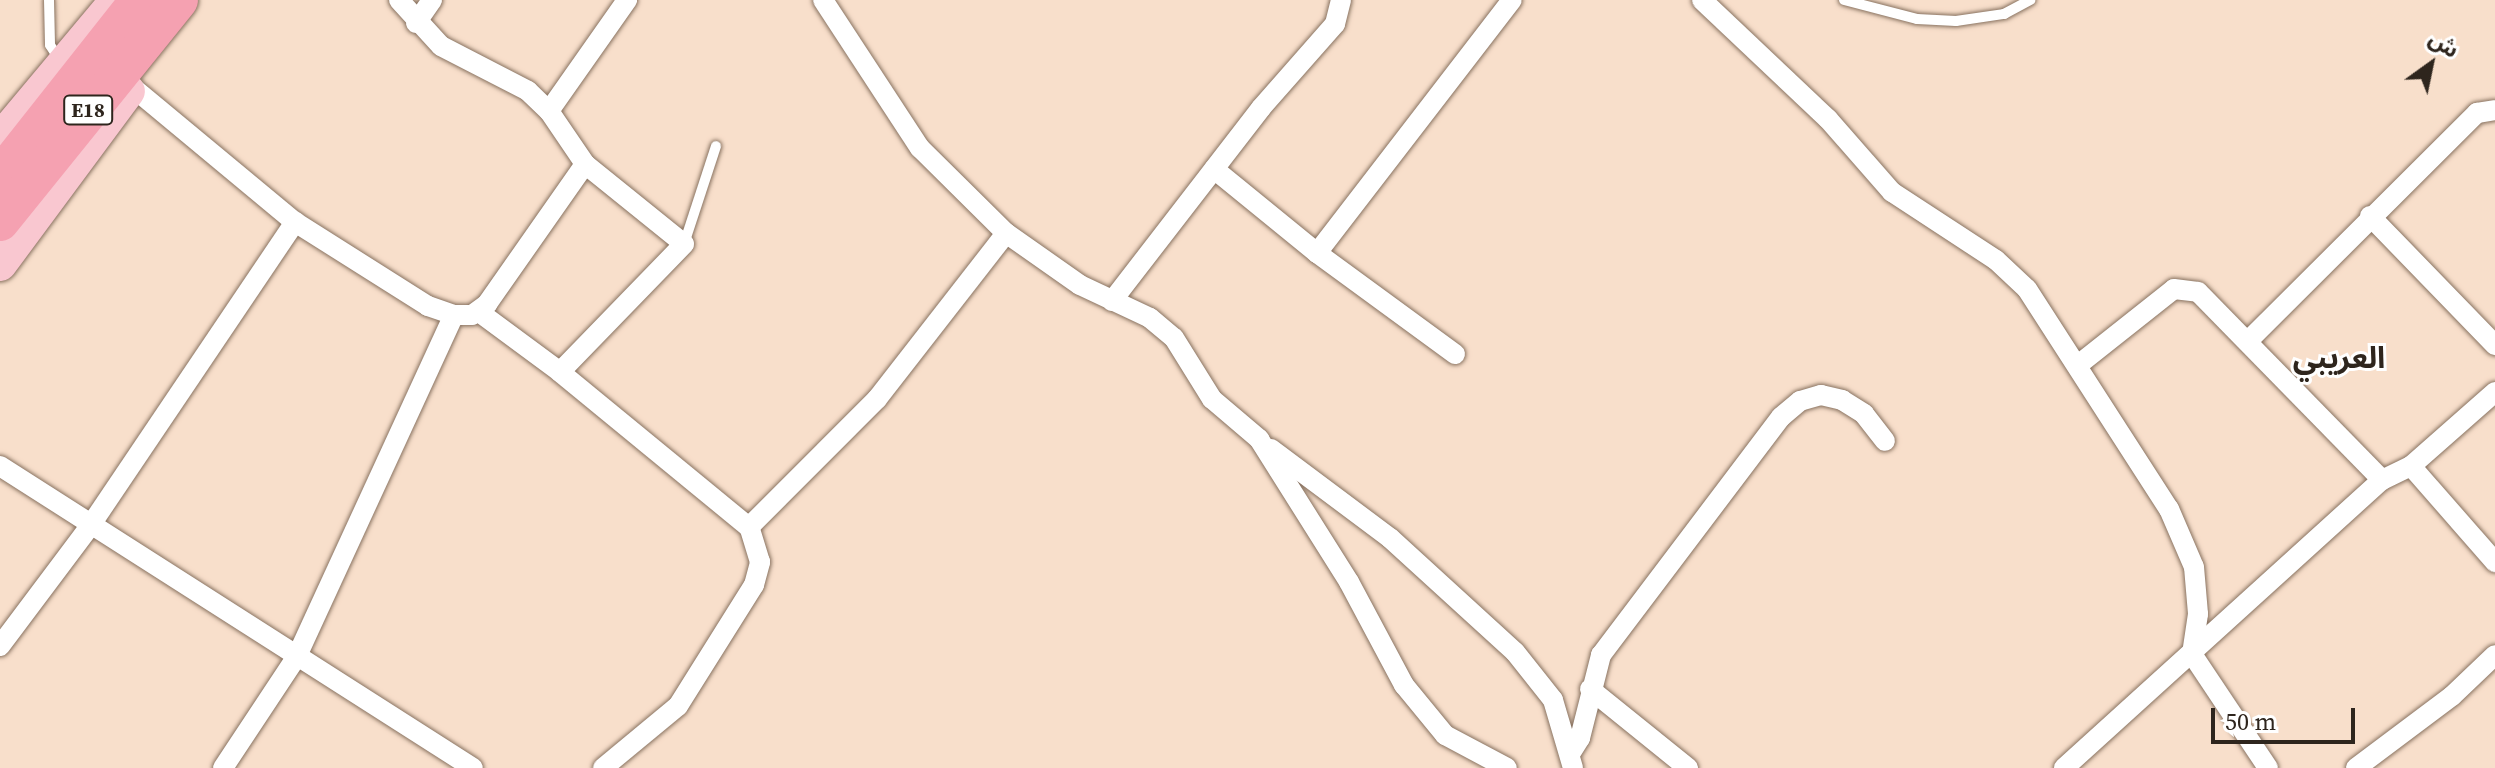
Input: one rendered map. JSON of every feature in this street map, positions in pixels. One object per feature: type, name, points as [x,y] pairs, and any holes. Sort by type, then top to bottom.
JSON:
[{"type":"highway","name":"E18","points":[[0,222],[179,0]]},
{"type":"highway","name":"E18","points":[[0,176],[118,2]]},
{"type":"main road","points":[[0,264],[191,0]]},
{"type":"main road","points":[[0,140],[63,62],[118,2]]},
{"type":"street","points":[[399,0],[416,23],[453,53],[528,91],[549,111],[585,164],[684,244],[560,372]]},
{"type":"street","points":[[416,23],[432,0]]},
{"type":"street","points":[[549,111],[627,0]]},
{"type":"street","points":[[823,0],[920,148],[1006,233],[1112,301],[1163,325],[1212,399],[1259,439],[1390,538],[1490,627],[1553,700],[1572,761]]},
{"type":"street","points":[[1112,301],[1214,169],[1335,24],[1341,0]]},
{"type":"street","points":[[1317,253],[1512,0]]},
{"type":"street","points":[[1702,0],[1828,119],[1892,192],[1996,260],[2027,289],[2078,365],[2184,541],[2194,567],[2198,614],[2192,654],[2268,768]]},
{"type":"street","points":[[131,86],[295,222],[428,306],[454,315],[479,312],[560,372],[749,527],[760,562],[754,585],[678,706],[603,768]]},
{"type":"street","points":[[2249,340],[2370,216],[2477,113],[2495,110]]},
{"type":"street","points":[[479,312],[585,164]]},
{"type":"street","points":[[1214,169],[1317,253],[1455,354]]},
{"type":"street","points":[[2370,216],[2495,345]]},
{"type":"street","points":[[0,646],[90,526],[295,222]]},
{"type":"street","points":[[749,527],[867,410],[1006,233]]},
{"type":"street","points":[[2078,365],[2183,287],[2208,300],[2382,480]]},
{"type":"street","points":[[223,768],[297,656],[454,315]]},
{"type":"street","points":[[2064,768],[2382,480],[2411,466],[2495,392]]},
{"type":"street","points":[[1572,761],[1590,689],[1607,644],[1781,417],[1800,401],[1821,395],[1842,400],[1864,414],[1885,441]]},
{"type":"street","points":[[1259,439],[1349,582],[1404,685],[1445,735],[1507,768]]},
{"type":"street","points":[[0,466],[473,768]]},
{"type":"street","points":[[2411,466],[2495,562]]},
{"type":"street","points":[[2356,768],[2441,705],[2494,657]]},
{"type":"street","points":[[1590,689],[1688,768]]},
{"type":"lane","points":[[49,0],[50,45],[63,62]]},
{"type":"lane","points":[[1844,0],[1917,19],[1956,21],[2004,14],[2030,0]]},
{"type":"lane","points":[[684,244],[716,146]]},
{"type":"district","name":"العريبي","points":[[2339,358]]}]
